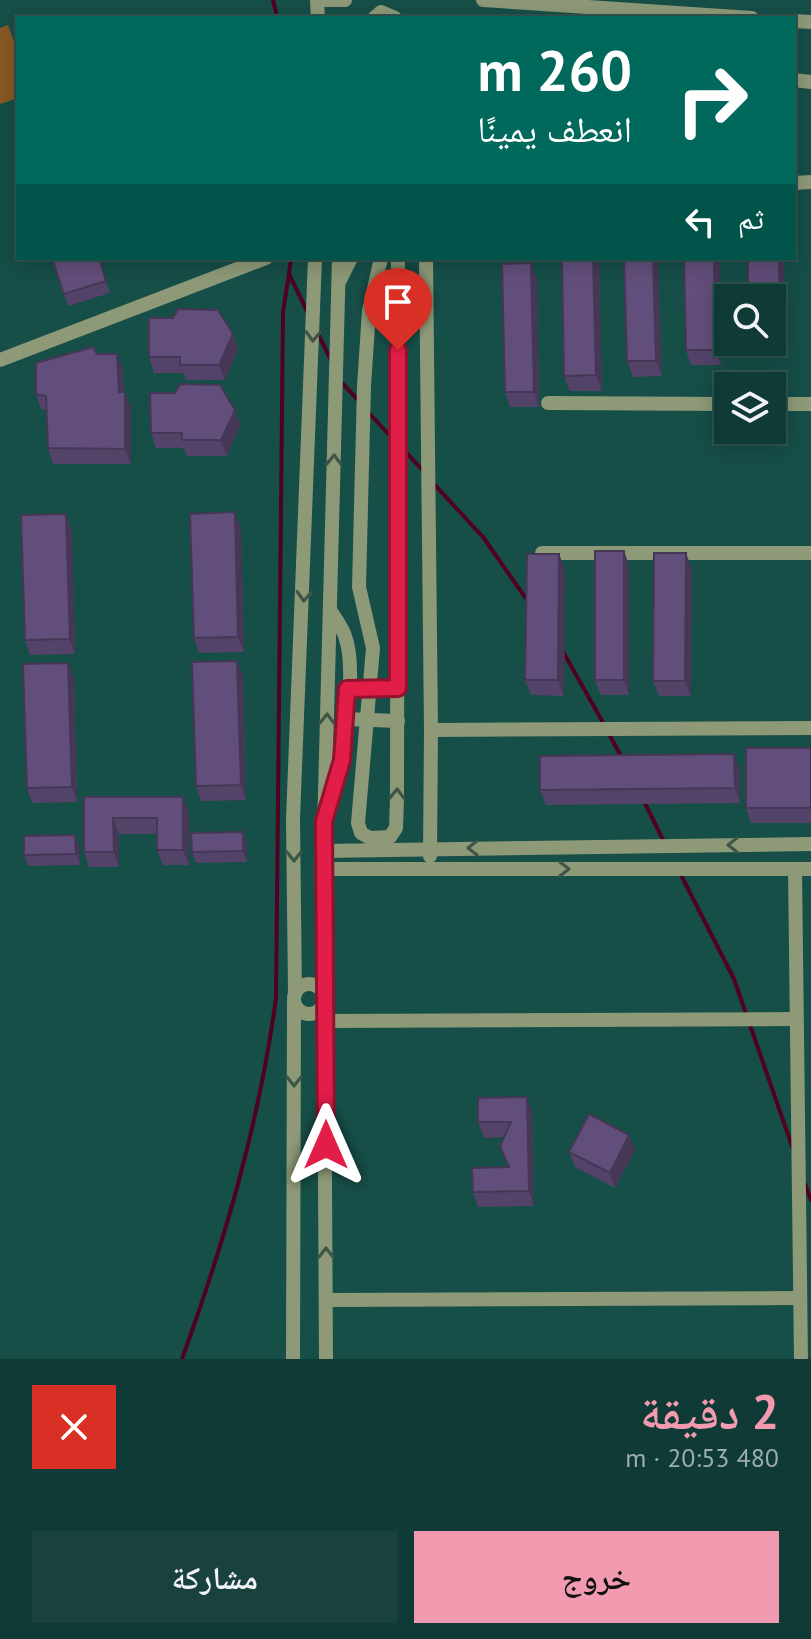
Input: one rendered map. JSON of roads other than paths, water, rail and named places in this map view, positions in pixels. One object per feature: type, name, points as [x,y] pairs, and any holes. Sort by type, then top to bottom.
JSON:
[{"type":"street","points":[[324,0],[346,0]]},
{"type":"street","points":[[483,0],[722,16]]},
{"type":"street","points":[[0,360],[261,260]]},
{"type":"street","points":[[293,1359],[293,819],[315,260]]},
{"type":"street","points":[[326,1359],[323,851],[339,260]]},
{"type":"street","points":[[338,284],[350,260]]},
{"type":"street","points":[[381,260],[369,311],[363,417],[359,587],[372,637],[358,823],[361,833],[379,840],[390,837],[396,828],[398,260]]},
{"type":"street","points":[[428,260],[430,869]]},
{"type":"street","points":[[548,403],[714,404]]},
{"type":"street","points":[[786,404],[811,404]]},
{"type":"street","points":[[542,553],[811,553]]},
{"type":"street","points":[[324,821],[342,760],[349,652],[345,634],[330,610]]},
{"type":"street","points":[[347,689],[398,688]]},
{"type":"street","points":[[346,719],[398,721]]},
{"type":"street","points":[[431,730],[811,728]]},
{"type":"street","points":[[323,851],[811,844]]},
{"type":"street","points":[[323,869],[811,869]]},
{"type":"street","points":[[795,869],[801,1359]]},
{"type":"street","points":[[294,998],[307,984],[317,985],[324,998]]},
{"type":"street","points":[[294,998],[300,1011],[309,1014],[318,1011],[324,998]]},
{"type":"street","points":[[325,1021],[796,1019]]},
{"type":"street","points":[[327,1300],[799,1298]]},
{"type":"waterway","points":[[273,0],[276,12]]},
{"type":"waterway","points":[[291,260],[289,274],[308,313]]},
{"type":"waterway","points":[[182,1359],[239,1181],[260,1091],[276,998],[283,312],[289,274]]},
{"type":"waterway","points":[[317,332],[331,360]]},
{"type":"waterway","points":[[341,382],[360,402]]},
{"type":"waterway","points":[[368,412],[392,438]]},
{"type":"waterway","points":[[404,450],[425,473]]},
{"type":"waterway","points":[[433,483],[483,537],[527,600]]},
{"type":"waterway","points":[[562,650],[605,726]]},
{"type":"waterway","points":[[609,734],[622,758]]},
{"type":"waterway","points":[[644,801],[665,844]]},
{"type":"waterway","points":[[680,873],[734,979],[793,1149]]},
{"type":"waterway","points":[[805,1184],[811,1200]]}]
